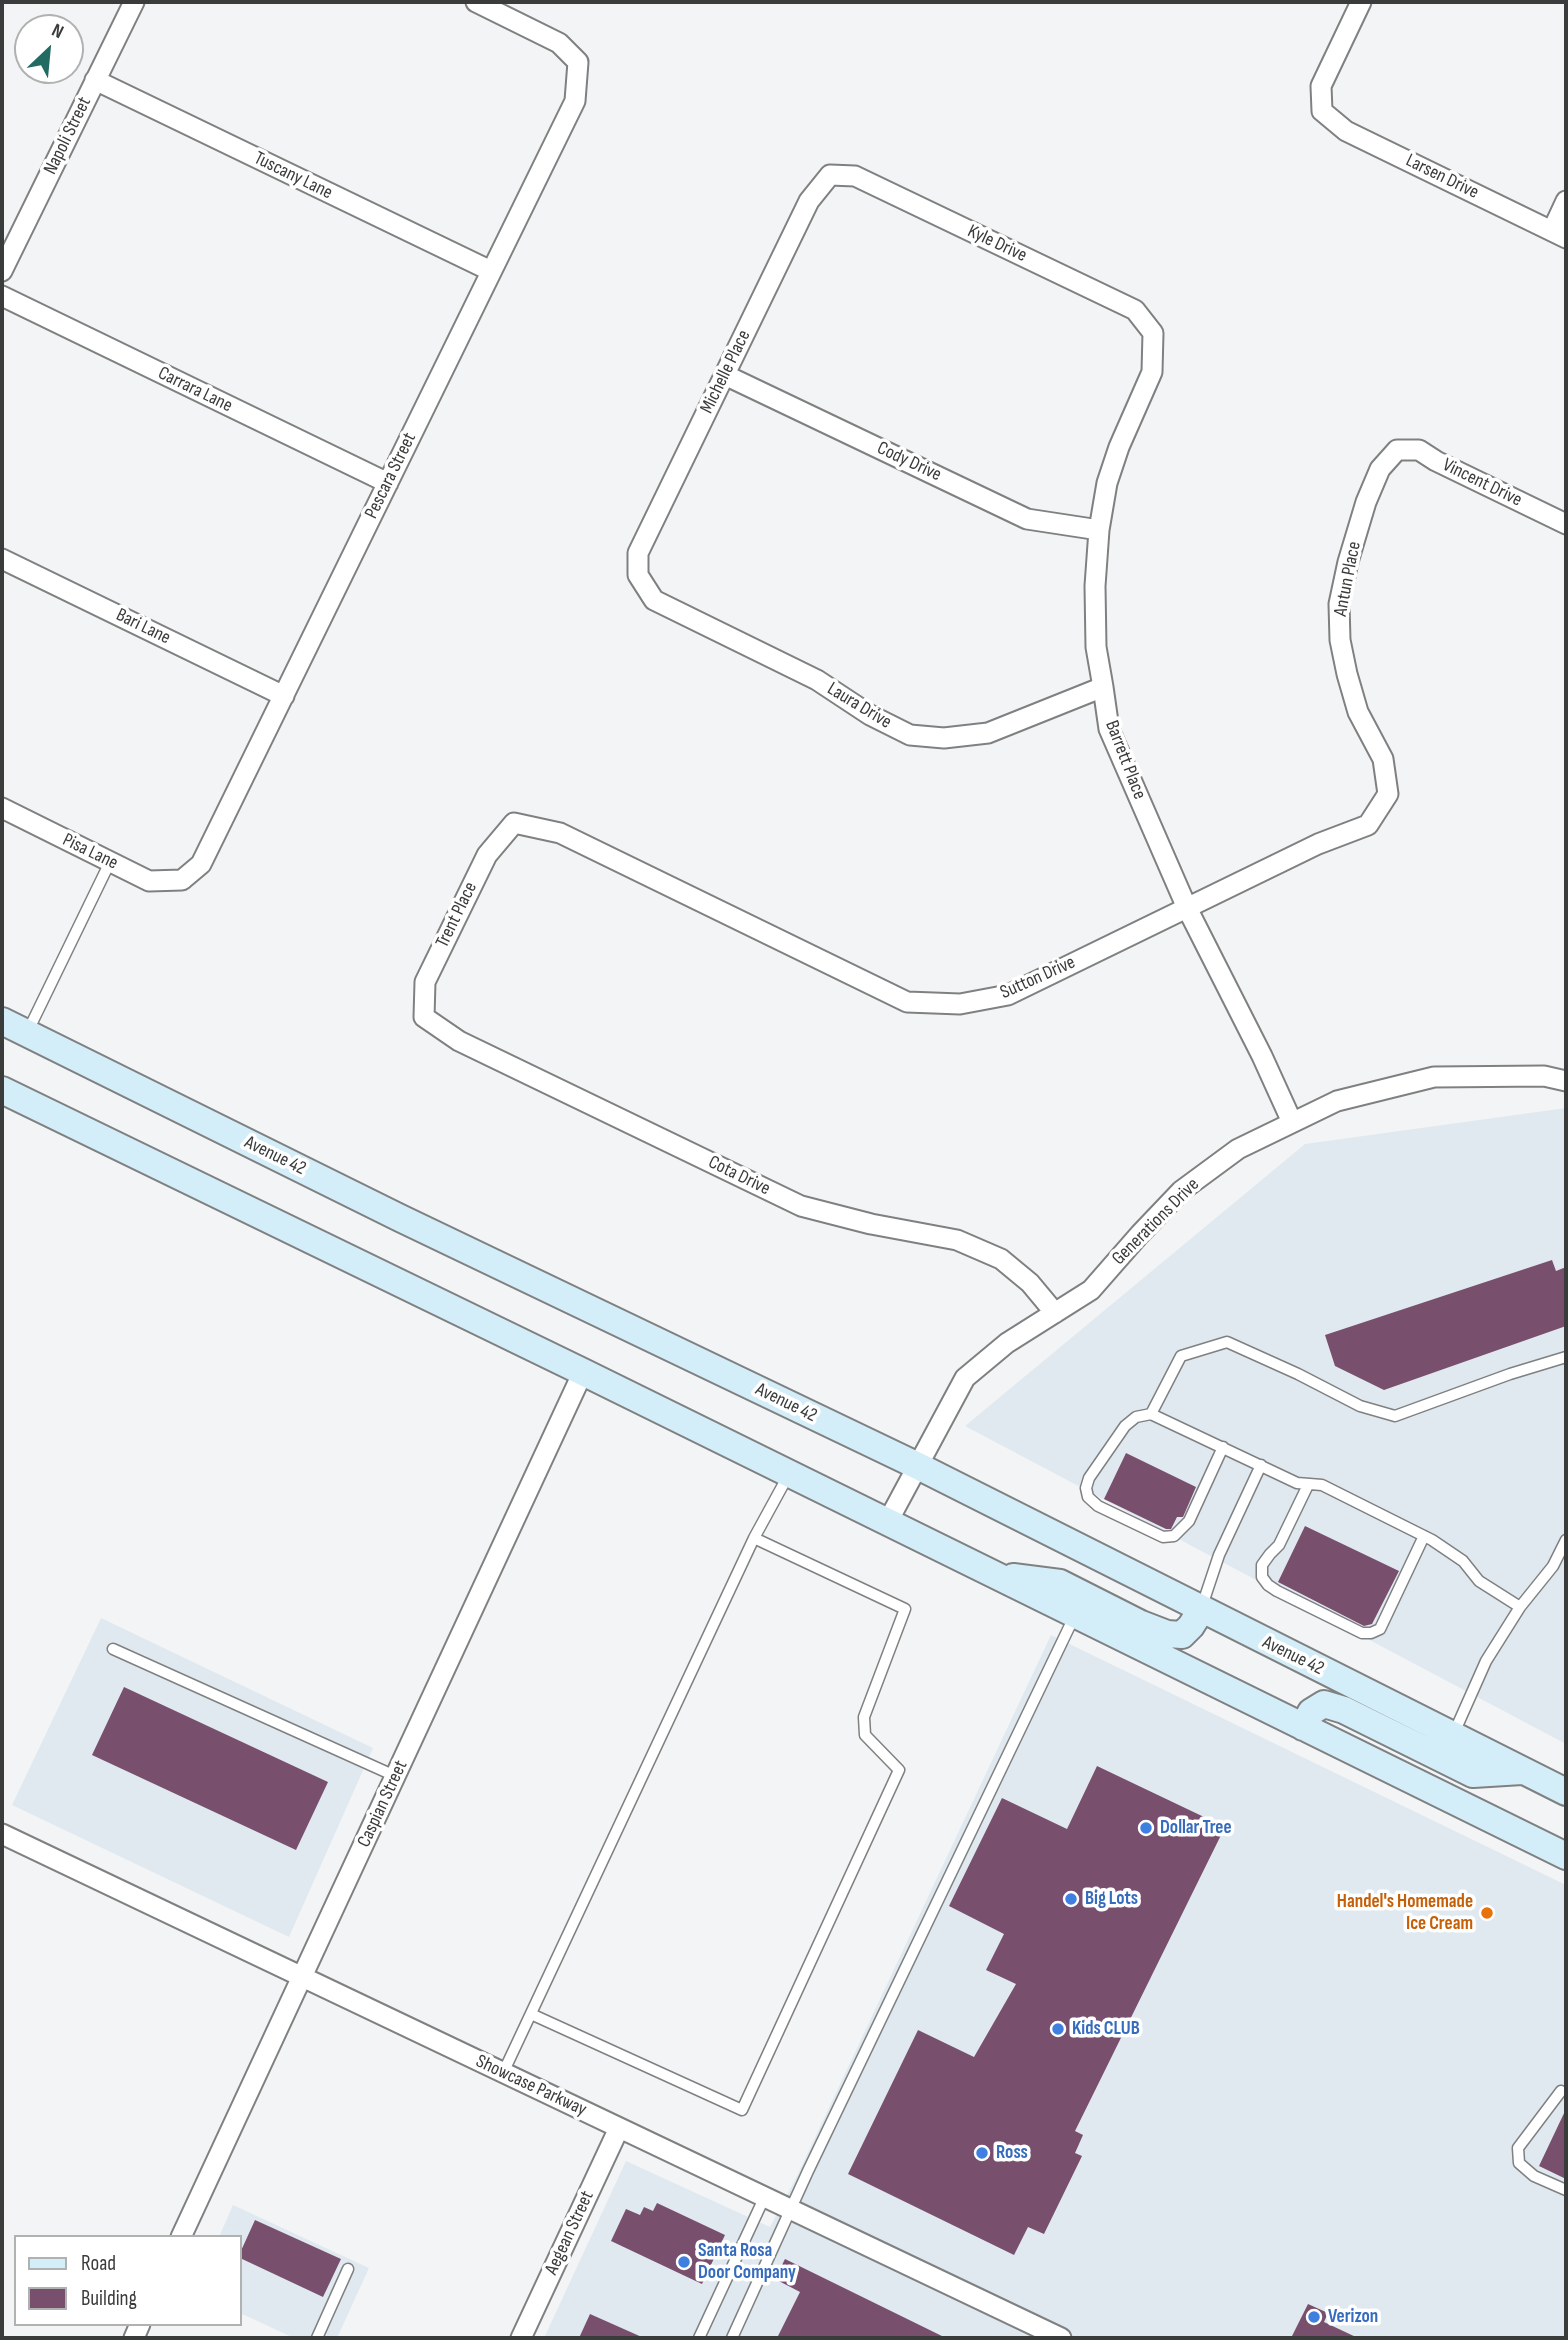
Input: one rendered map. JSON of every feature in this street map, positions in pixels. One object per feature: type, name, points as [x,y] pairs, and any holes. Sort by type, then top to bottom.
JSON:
[{"type":"main road","name":"Avenue 42","points":[[2,1021],[412,1224],[918,1466],[1566,1792]]},
{"type":"main road","points":[[2,1090],[583,1372],[1566,1856]]},
{"type":"main road","points":[[990,1574],[1060,1583],[1141,1624],[1167,1634],[1182,1635],[1200,1610]]},
{"type":"main road","points":[[1303,1727],[1311,1712],[1324,1704],[1344,1710],[1474,1774],[1523,1771]]},
{"type":"street","name":"Napoli Street","points":[[2,271],[134,2]]},
{"type":"street","name":"Pescara Street","points":[[182,880],[201,864],[575,101],[578,62],[559,43],[476,2]]},
{"type":"street","name":"Larsen Drive","points":[[1361,2],[1321,86],[1322,111],[1346,131],[1559,234]]},
{"type":"street","name":"Tuscany Lane","points":[[95,80],[491,271]]},
{"type":"street","name":"Kyle Drive","points":[[830,175],[855,176],[1135,310],[1153,333]]},
{"type":"street","name":"Michelle Place","points":[[638,575],[638,552],[809,201],[830,175]]},
{"type":"street","points":[[1559,234],[1566,201]]},
{"type":"street","name":"Carrara Lane","points":[[2,296],[388,483]]},
{"type":"street","name":"Barrett Place","points":[[1153,333],[1152,372],[1119,447],[1107,483],[1099,530],[1095,586],[1096,647],[1109,729],[1187,908],[1262,1056],[1292,1122]]},
{"type":"street","name":"Cody Drive","points":[[725,375],[1027,519],[1099,530]]},
{"type":"street","name":"Vincent Drive","points":[[1397,450],[1419,450],[1436,461],[1566,524]]},
{"type":"street","name":"Antun Place","points":[[1388,794],[1383,759],[1357,712],[1347,674],[1340,640],[1339,604],[1366,502],[1380,469],[1397,450]]},
{"type":"street","name":"Bari Lane","points":[[2,559],[284,696]]},
{"type":"street","name":"Laura Drive","points":[[638,575],[654,600],[817,680],[870,715],[910,735],[944,738],[988,733],[1104,687]]},
{"type":"street","name":"Sutton Drive","points":[[514,823],[560,833],[907,1002],[960,1004],[1008,995],[1318,844],[1368,825],[1388,794]]},
{"type":"street","name":"Pisa Lane","points":[[2,808],[149,881],[182,880]]},
{"type":"street","name":"Trent Place","points":[[424,1017],[425,982],[487,855],[514,823]]},
{"type":"street","name":"Cota Drive","points":[[424,1017],[459,1041],[801,1206],[871,1224],[957,1240],[1001,1259],[1031,1283],[1055,1313]]},
{"type":"street","name":"Generations Drive","points":[[887,1523],[965,1378],[1007,1343],[1091,1290],[1181,1191],[1238,1149],[1337,1101],[1434,1077],[1544,1076],[1566,1081]]},
{"type":"street","name":"Caspian Street","points":[[182,2235],[583,1372]]},
{"type":"street","name":"Showcase Parkway","points":[[2,1834],[1061,2338]]},
{"type":"street","name":"Aegean Street","points":[[521,2338],[619,2128]]},
{"type":"lane","points":[[26,1033],[110,862]]},
{"type":"lane","points":[[1151,1414],[1181,1356],[1227,1342],[1360,1406],[1395,1416],[1510,1374],[1566,1357]]},
{"type":"lane","points":[[1223,1447],[1189,1521],[1174,1536],[1164,1537],[1098,1506],[1088,1497],[1086,1488],[1089,1478],[1125,1426],[1136,1417],[1151,1414],[1223,1447],[1297,1483],[1322,1485],[1424,1536],[1464,1562],[1479,1581],[1520,1607]]},
{"type":"lane","points":[[1200,1610],[1219,1555],[1261,1465]]},
{"type":"lane","points":[[503,2073],[754,1538],[789,1474]]},
{"type":"lane","points":[[1308,1485],[1279,1545],[1262,1565],[1262,1577],[1277,1591],[1362,1633],[1380,1629],[1424,1536]]},
{"type":"lane","points":[[531,2014],[743,2110],[899,1770],[865,1735],[864,1717],[905,1609],[754,1538]]},
{"type":"lane","points":[[1453,1735],[1486,1661],[1520,1607],[1553,1566],[1566,1541]]},
{"type":"lane","points":[[732,2338],[791,2208],[1075,1615]]},
{"type":"lane","points":[[113,1649],[395,1776]]},
{"type":"lane","points":[[1561,2091],[1518,2148],[1518,2156],[1519,2163],[1534,2176],[1566,2190]]},
{"type":"lane","points":[[699,2338],[765,2196]]},
{"type":"lane","points":[[317,2338],[348,2269]]},
{"type":"shaded area","points":[[1566,1108],[1566,1744],[965,1426],[1305,1144]]},
{"type":"shaded area","points":[[101,1618],[373,1748],[289,1937],[12,1805]]},
{"type":"shaded area","points":[[1051,1635],[1566,1885],[1566,2338],[544,2338],[626,2161],[770,2227],[796,2178]]},
{"type":"shaded area","points":[[233,2205],[369,2268],[337,2338],[294,2338],[242,2314],[242,2235],[220,2235]]},
{"type":"building","points":[[1552,1260],[1556,1271],[1566,1267],[1566,1326],[1384,1390],[1335,1366],[1325,1335]]},
{"type":"building","points":[[1126,1453],[1196,1487],[1183,1517],[1177,1517],[1171,1529],[1104,1499]]},
{"type":"building","points":[[1305,1526],[1399,1571],[1372,1624],[1364,1626],[1278,1582]]},
{"type":"building","points":[[124,1687],[328,1782],[296,1850],[92,1755]]},
{"type":"building","points":[[1097,1766],[1225,1827],[1075,2131],[1083,2135],[1075,2153],[1082,2156],[1044,2234],[1028,2227],[1014,2255],[848,2174],[918,2030],[974,2057],[1016,1984],[986,1970],[1004,1934],[949,1906],[1002,1798],[1067,1829]]},
{"type":"building","points":[[1566,2109],[1566,2179],[1539,2166]]},
{"type":"building","name":"Santa Rosa Door Company","points":[[657,2203],[725,2235],[702,2284],[611,2241],[626,2209],[640,2215],[644,2207],[653,2211]]},
{"type":"building","points":[[255,2220],[341,2259],[323,2297],[242,2259],[242,2249]]},
{"type":"building","points":[[785,2259],[946,2338],[777,2338],[800,2292],[775,2279]]},
{"type":"building","name":"Verizon","points":[[1308,2304],[1328,2313],[1324,2322],[1358,2338],[1291,2338]]},
{"type":"building","points":[[590,2314],[644,2338],[579,2338]]},
{"type":"place","name":"Dollar Tree","points":[[1146,1828]]},
{"type":"place","name":"Big Lots","points":[[1071,1899]]},
{"type":"place","name":"Handel's Homemade Ice Cream","points":[[1487,1913]]},
{"type":"place","name":"Kids CLUB","points":[[1058,2029]]},
{"type":"place","name":"Ross","points":[[982,2153]]},
{"type":"place","name":"Santa Rosa Door Company","points":[[684,2262]]},
{"type":"place","name":"Verizon","points":[[1314,2317]]}]
